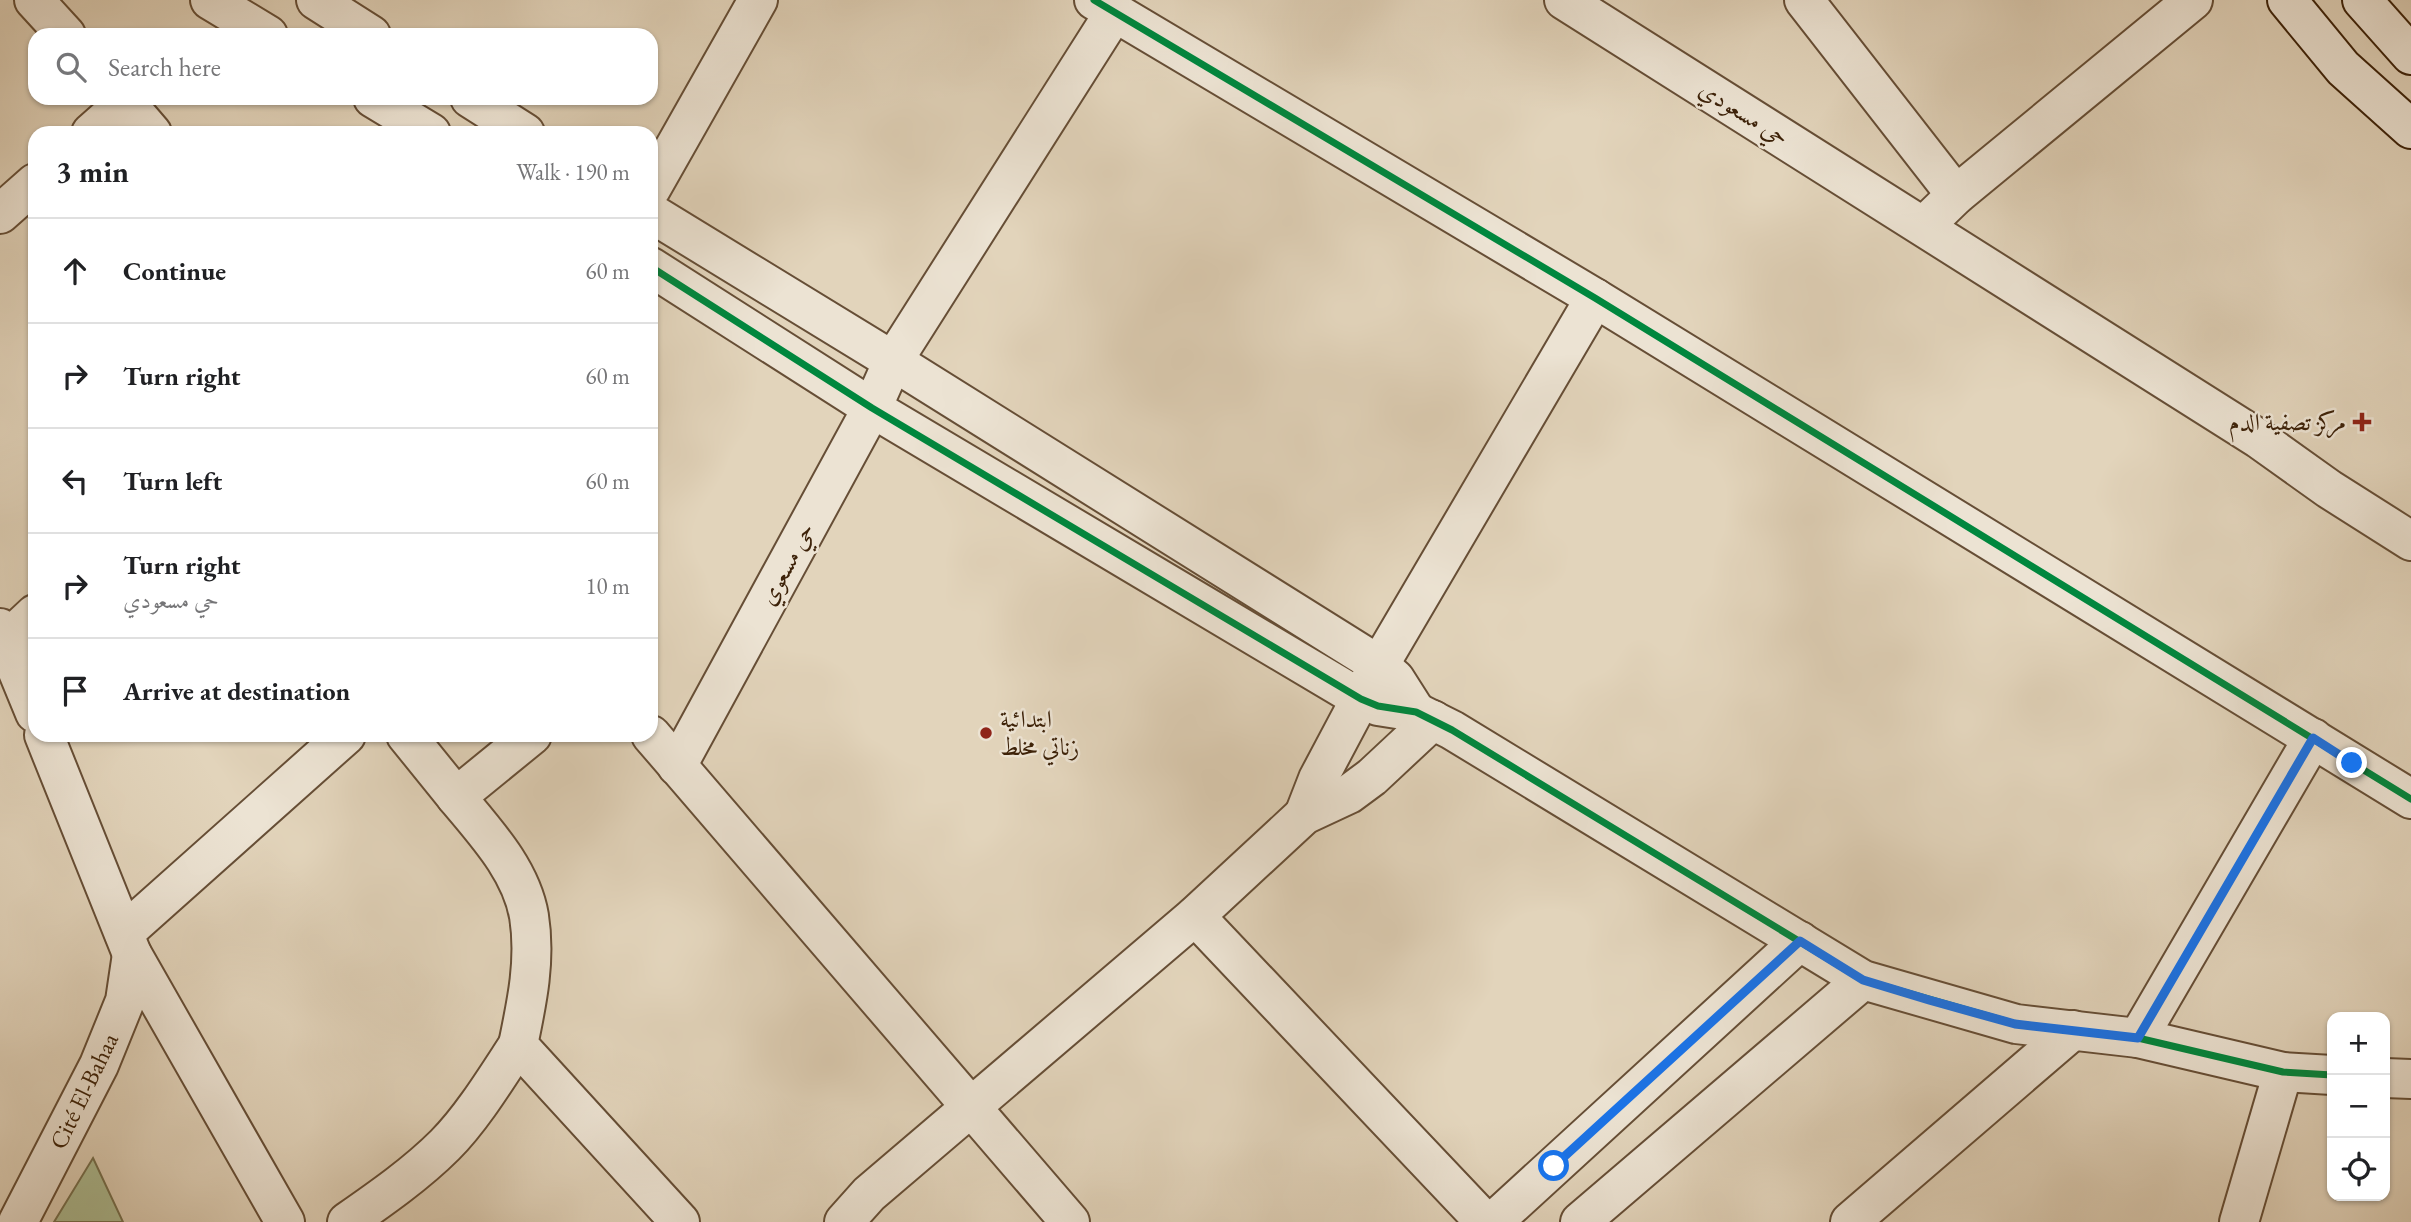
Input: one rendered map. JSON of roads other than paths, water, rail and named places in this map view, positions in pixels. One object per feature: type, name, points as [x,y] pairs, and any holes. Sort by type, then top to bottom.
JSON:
[{"type":"street","points":[[34,0],[60,28]]},
{"type":"street","points":[[210,0],[256,28]]},
{"type":"street","points":[[316,0],[360,28]]},
{"type":"street","points":[[658,177],[758,0]]},
{"type":"street","name":"حي مسعودي","points":[[1564,0],[2259,439],[2329,489],[2411,541]]},
{"type":"street","points":[[1924,226],[1956,195],[2193,0]]},
{"type":"street","points":[[2287,0],[2343,68],[2411,129]]},
{"type":"street","points":[[2362,0],[2411,55]]},
{"type":"street","points":[[1820,5],[1956,195]]},
{"type":"street","points":[[1104,7],[1595,299],[2411,799]]},
{"type":"street","name":"حي مسعوي","points":[[677,766],[872,408],[893,361],[1104,7]]},
{"type":"street","points":[[98,126],[119,105]]},
{"type":"street","points":[[128,105],[146,126]]},
{"type":"street","points":[[385,105],[419,126]]},
{"type":"street","points":[[481,105],[514,126]]},
{"type":"street","points":[[0,215],[28,189]]},
{"type":"street","points":[[658,217],[1379,665],[1395,678],[1424,716]]},
{"type":"street","points":[[658,271],[872,408],[1361,699],[1378,706],[1424,716],[1863,980],[2015,1024],[2138,1038],[2283,1072],[2327,1074]]},
{"type":"street","points":[[1304,815],[1318,779],[1379,665],[1595,299]]},
{"type":"street","points":[[28,618],[3,634],[28,696]]},
{"type":"street","points":[[844,1222],[869,1194],[1195,916],[1304,815],[1349,794],[1372,777],[1424,716]]},
{"type":"street","points":[[2138,1038],[2313,738]]},
{"type":"street","points":[[47,742],[128,944],[285,1222]]},
{"type":"street","points":[[128,944],[339,742]]},
{"type":"street","points":[[347,1222],[381,1199],[445,1145],[493,1083],[518,1045],[529,992],[532,956],[528,915],[517,877],[487,835],[412,742]]},
{"type":"street","points":[[456,796],[523,742]]},
{"type":"street","points":[[657,742],[1070,1222]]},
{"type":"street","points":[[1195,916],[1485,1222]]},
{"type":"street","points":[[1493,1222],[1800,941]]},
{"type":"street","name":"Cité El-Bahaa","points":[[18,1222],[99,1065],[125,1001],[128,944]]},
{"type":"street","points":[[1580,1222],[1863,980]]},
{"type":"street","points":[[1850,1222],[2073,1030]]},
{"type":"street","points":[[518,1045],[680,1222]]},
{"type":"street","points":[[2239,1222],[2283,1072]]},
{"type":"street","points":[[2390,1078],[2411,1079]]},
{"type":"place","name":"مركز تصفية الدم","points":[[2362,422]]},
{"type":"place","name":"ابتدائية زناتي مخلط","points":[[986,733]]}]
